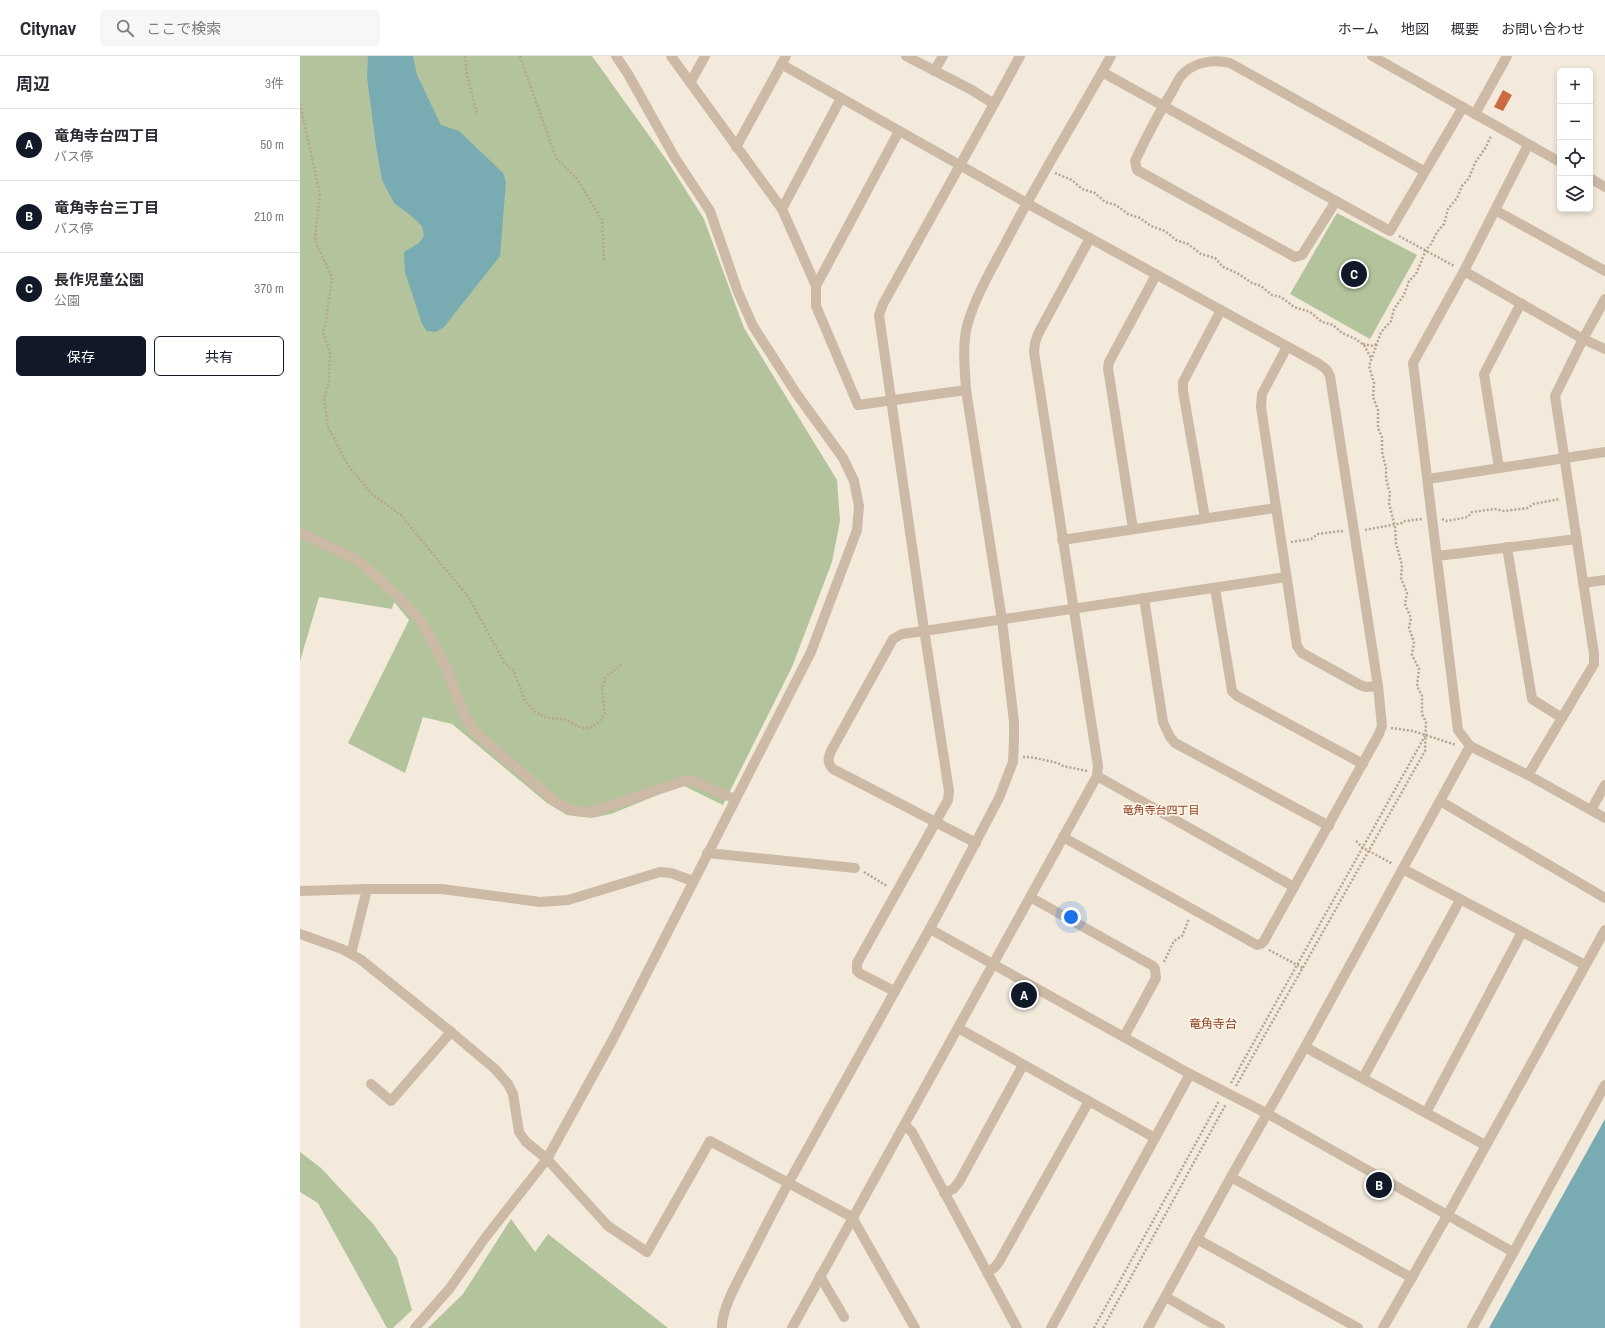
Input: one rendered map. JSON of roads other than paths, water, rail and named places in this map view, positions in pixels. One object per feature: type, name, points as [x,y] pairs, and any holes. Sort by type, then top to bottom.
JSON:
[{"type":"street","points":[[415,1328],[450,1288],[485,1238],[547,1159],[613,1039],[810,652],[857,530],[859,506],[854,481],[843,458],[796,393],[753,326],[738,292],[710,211],[675,158],[628,74],[616,56]]},
{"type":"street","points":[[671,56],[782,209],[816,286],[816,306],[858,405],[966,390]]},
{"type":"street","points":[[690,82],[705,56]]},
{"type":"street","points":[[906,56],[934,72],[970,89],[994,104]]},
{"type":"street","points":[[934,72],[943,56]]},
{"type":"street","points":[[894,991],[859,974],[857,970],[857,963],[948,800],[950,790],[924,630],[890,401],[879,322],[880,309],[1020,56]]},
{"type":"street","points":[[722,1328],[722,1322],[732,1291],[788,1182],[930,929],[1006,784],[1013,762],[1014,722],[1002,620],[966,390],[965,346],[969,321],[980,293],[1026,203],[1111,56]]},
{"type":"street","points":[[1372,56],[1557,160]]},
{"type":"street","points":[[1475,114],[1507,56]]},
{"type":"street","points":[[736,147],[783,60],[840,98],[1026,203],[1319,364],[1326,369],[1330,376],[1378,686],[1382,726],[1329,826],[1264,941],[1257,945],[1064,837]]},
{"type":"street","points":[[1336,201],[1302,255],[1295,257],[1137,170],[1135,161],[1164,105],[1182,76],[1193,67],[1208,61],[1220,60],[1230,63],[1424,171]]},
{"type":"street","points":[[1102,72],[1390,231],[1463,107]]},
{"type":"street","points":[[782,209],[840,98]]},
{"type":"street","points":[[816,286],[899,131]]},
{"type":"street","points":[[1528,145],[1464,271],[1413,363],[1458,730],[1470,746],[1528,775],[1605,818]]},
{"type":"street","points":[[1593,180],[1605,187]]},
{"type":"street","points":[[1495,210],[1605,271]]},
{"type":"street","points":[[792,1328],[1097,776],[1098,766],[1034,352],[1038,334],[1090,238]]},
{"type":"street","points":[[1464,271],[1605,350]]},
{"type":"street","points":[[1133,529],[1108,362],[1156,275]]},
{"type":"street","points":[[1528,775],[1594,664],[1594,654],[1555,396],[1583,339],[1605,299]]},
{"type":"street","points":[[1499,468],[1484,374],[1521,303]]},
{"type":"street","points":[[1205,518],[1183,391],[1183,382],[1221,310]]},
{"type":"street","points":[[1287,346],[1260,400],[1275,508],[1297,646],[1299,650],[1360,685],[1366,687],[1378,686]]},
{"type":"street","points":[[1428,479],[1605,452]]},
{"type":"street","points":[[1062,540],[1275,508]]},
{"type":"street","points":[[300,533],[356,559],[399,597],[421,621],[447,669],[464,715],[474,730],[557,803],[574,811],[591,812],[684,781],[693,781],[735,799]]},
{"type":"street","points":[[1437,556],[1577,539]]},
{"type":"street","points":[[1507,547],[1532,700],[1562,718]]},
{"type":"street","points":[[976,843],[833,769],[830,765],[828,760],[831,750],[893,639],[902,634],[924,630],[1002,620],[1286,577]]},
{"type":"street","points":[[1583,583],[1605,580]]},
{"type":"street","points":[[1215,588],[1232,690],[1237,696],[1363,764]]},
{"type":"street","points":[[1144,598],[1164,722],[1170,737],[1175,743],[1329,826]]},
{"type":"street","points":[[1148,1328],[1230,1177],[1268,1114],[1470,746]]},
{"type":"street","points":[[1097,776],[1294,887]]},
{"type":"street","points":[[1591,810],[1605,785]]},
{"type":"street","points":[[1440,801],[1605,898]]},
{"type":"street","points":[[707,853],[858,868]]},
{"type":"street","points":[[1402,869],[1585,965]]},
{"type":"street","points":[[300,891],[367,889],[442,890],[540,902],[568,900],[660,872],[671,873],[693,881]]},
{"type":"street","points":[[351,954],[367,889]]},
{"type":"street","points":[[1030,897],[1156,969],[1156,978],[1124,1037]]},
{"type":"street","points":[[1363,1078],[1460,900]]},
{"type":"street","points":[[930,929],[1190,1074],[1268,1114],[1513,1252]]},
{"type":"street","points":[[1383,1328],[1447,1216],[1605,930]]},
{"type":"street","points":[[1426,1113],[1522,932]]},
{"type":"street","points":[[300,934],[342,949],[360,959],[381,974],[495,1069],[508,1084],[513,1094],[519,1132],[526,1142],[547,1159],[608,1226],[647,1252],[710,1141],[852,1217],[915,1328]]},
{"type":"street","points":[[958,1028],[1155,1138]]},
{"type":"street","points":[[371,1084],[391,1101],[451,1032]]},
{"type":"street","points":[[1305,1047],[1485,1145]]},
{"type":"street","points":[[944,1193],[953,1189],[959,1182],[1023,1065]]},
{"type":"street","points":[[1051,1328],[1190,1074]]},
{"type":"street","points":[[1472,1328],[1605,1084]]},
{"type":"street","points":[[987,1273],[999,1262],[1089,1101]]},
{"type":"street","points":[[905,1125],[912,1132],[1017,1328]]},
{"type":"street","points":[[1230,1177],[1412,1278]]},
{"type":"street","points":[[1197,1239],[1358,1328]]},
{"type":"street","points":[[820,1276],[844,1317]]},
{"type":"street","points":[[1166,1297],[1220,1328]]},
{"type":"water","points":[[368,56],[413,56],[417,75],[441,125],[459,131],[503,173],[506,182],[500,256],[444,327],[436,332],[427,331],[422,324],[405,272],[404,252],[419,243],[424,236],[422,226],[394,203],[382,180],[367,77]]},
{"type":"water","points":[[1605,1119],[1605,1328],[1489,1328]]},
{"type":"place","name":"長作児童公園","points":[[1354,274]]},
{"type":"place","name":"竜角寺台四丁目","points":[[1024,995]]},
{"type":"place","name":"竜角寺台三丁目","points":[[1379,1185]]},
{"type":"district","name":"竜角寺台四丁目","points":[[1161,810]]},
{"type":"district","name":"竜角寺台","points":[[1213,1024]]}]
